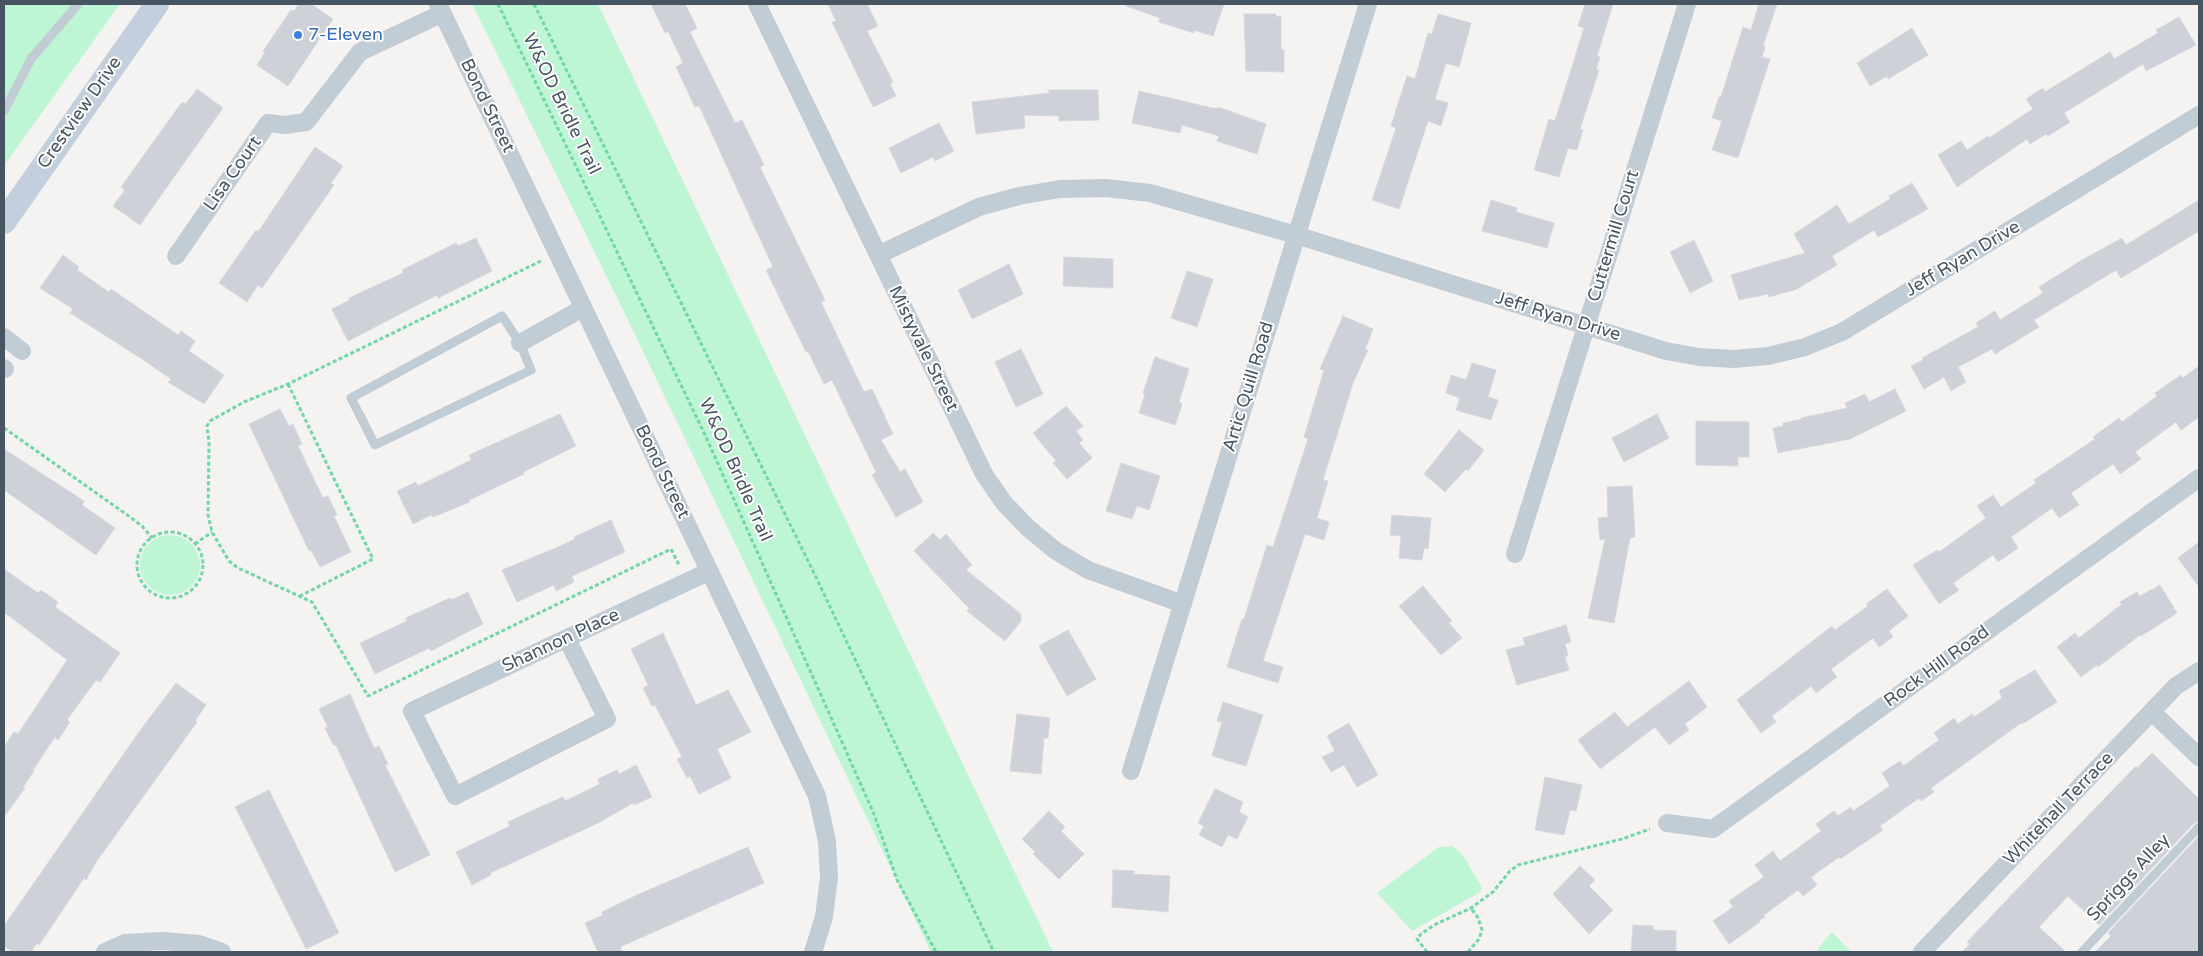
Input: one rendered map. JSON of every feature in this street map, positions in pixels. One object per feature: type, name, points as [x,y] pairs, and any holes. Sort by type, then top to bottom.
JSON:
[{"type":"main road","name":"Crestview Drive","points":[[4,222],[157,4]]},
{"type":"street","name":"Mistyvale Street","points":[[757,4],[984,474],[1004,503],[1028,528],[1056,551],[1088,570],[1183,604]]},
{"type":"street","name":"Artic Quill Road","points":[[1131,771],[1368,4]]},
{"type":"street","name":"Cuttermill Court","points":[[1515,554],[1687,4]]},
{"type":"street","name":"Bond Street","points":[[440,8],[817,796],[828,841],[829,877],[824,917],[813,952]]},
{"type":"street","name":"Lisa Court","points":[[176,256],[268,123],[285,125],[306,122],[360,52],[440,8]]},
{"type":"street","name":"Jeff Ryan Drive","points":[[878,255],[979,207],[1019,196],[1060,189],[1106,188],[1150,193],[1296,235],[1666,352],[1699,357],[1734,359],[1768,356],[1805,347],[1842,332],[2199,115]]},
{"type":"street","points":[[520,343],[583,308]]},
{"type":"street","points":[[4,337],[22,351]]},
{"type":"street","name":"Rock Hill Road","points":[[1667,823],[1713,829],[2199,478]]},
{"type":"street","name":"Shannon Place","points":[[567,639],[607,720],[455,796],[412,711],[710,571]]},
{"type":"street","name":"Whitehall Terrace","points":[[1922,952],[2176,686],[2199,671]]},
{"type":"street","points":[[2152,712],[2199,757]]},
{"type":"street","points":[[105,952],[125,943],[162,941],[199,944],[222,952]]},
{"type":"lane","points":[[4,111],[30,59],[78,4]]},
{"type":"lane","points":[[502,316],[520,343],[531,370],[375,445],[351,398],[502,316]]},
{"type":"lane","name":"Spriggs Alley","points":[[2082,952],[2199,827]]},
{"type":"path","name":"W&OD Bridle Trail","points":[[498,4],[706,437],[874,814],[897,880],[936,952]]},
{"type":"path","points":[[534,4],[823,592],[994,952]]},
{"type":"path","points":[[557,253],[288,384],[244,402],[210,421],[207,426],[210,442],[208,515],[212,532],[229,561],[238,568],[312,602],[321,614],[368,696],[671,549],[686,582]]},
{"type":"path","points":[[288,384],[373,559],[300,596]]},
{"type":"path","points":[[4,428],[136,522],[152,538]]},
{"type":"path","points":[[195,544],[212,532]]},
{"type":"path","points":[[163,533],[175,533],[186,537],[195,544],[201,555],[203,567],[200,579],[189,592],[172,598],[160,596],[149,591],[141,582],[138,558],[143,547],[152,538],[163,533]]},
{"type":"path","points":[[1427,952],[1417,939],[1422,934],[1434,925],[1471,908],[1494,892],[1510,871],[1518,865],[1622,839],[1667,823]]},
{"type":"path","points":[[1468,952],[1479,939],[1482,930],[1478,918],[1471,908]]},
{"type":"green space","points":[[4,4],[120,4],[4,166]]},
{"type":"green space","points":[[472,4],[598,4],[1053,952],[931,952],[629,322]]},
{"type":"green space","points":[[170,535],[186,540],[191,544],[195,549],[200,565],[195,581],[191,586],[186,590],[170,595],[154,590],[149,586],[145,581],[140,565],[145,549],[149,544],[154,540]]},
{"type":"green space","points":[[1452,846],[1462,854],[1482,887],[1479,893],[1412,931],[1377,893],[1439,847]]},
{"type":"green space","points":[[1832,932],[1851,952],[1818,952],[1819,947]]},
{"type":"building","name":"7-Eleven","points":[[299,4],[311,4],[333,19],[288,86],[257,65],[265,52],[263,51],[291,10],[294,11]]},
{"type":"building","points":[[651,4],[685,4],[697,28],[690,32],[735,123],[742,120],[764,165],[760,167],[825,300],[821,302],[864,392],[872,389],[893,434],[881,440],[900,472],[905,469],[923,502],[896,517],[872,475],[876,472],[832,380],[824,384],[808,351],[806,352],[766,270],[773,267],[701,110],[699,106],[695,107],[676,67],[683,63],[668,31],[665,33]]},
{"type":"building","points":[[828,4],[867,4],[878,26],[867,31],[893,82],[890,84],[896,96],[873,107],[832,22],[836,21]]},
{"type":"building","points":[[1126,4],[1224,4],[1213,36],[1194,30],[1194,33],[1159,22],[1160,18],[1126,6]]},
{"type":"building","points":[[1585,4],[1613,4],[1597,56],[1600,57],[1596,69],[1599,70],[1580,129],[1583,130],[1577,150],[1568,148],[1559,177],[1534,170],[1549,119],[1555,121],[1584,28],[1578,26]]},
{"type":"building","points":[[1759,4],[1777,4],[1763,46],[1765,46],[1762,57],[1770,59],[1738,158],[1712,150],[1722,121],[1712,118],[1719,97],[1721,97],[1743,27],[1751,30]]},
{"type":"building","points":[[1244,14],[1276,14],[1276,17],[1281,16],[1281,50],[1284,50],[1284,72],[1246,71]]},
{"type":"building","points":[[1438,14],[1471,23],[1459,67],[1446,63],[1435,99],[1448,103],[1441,126],[1428,121],[1399,209],[1372,200],[1396,128],[1391,126],[1407,76],[1415,79],[1428,33],[1432,34]]},
{"type":"building","points":[[2179,17],[2196,45],[2146,71],[2143,64],[2064,113],[2070,122],[2048,136],[2046,134],[2030,144],[2027,139],[1957,187],[1938,155],[1961,141],[1967,150],[1988,136],[1989,138],[2033,109],[2026,99],[2043,88],[2045,92],[2110,52],[2114,59],[2158,33],[2156,30]]},
{"type":"building","points":[[1912,28],[1928,55],[1888,79],[1887,76],[1870,86],[1857,63]]},
{"type":"building","points":[[197,89],[223,108],[140,225],[113,206],[125,190],[121,187],[182,102],[186,104]]},
{"type":"building","points":[[1049,90],[1098,90],[1099,120],[1059,121],[1059,116],[1024,115],[1025,128],[976,134],[972,102],[1049,93]]},
{"type":"building","points":[[1139,91],[1217,109],[1218,107],[1266,124],[1257,154],[1217,141],[1219,136],[1182,125],[1180,133],[1132,123]]},
{"type":"building","points":[[939,123],[954,151],[935,161],[933,157],[901,173],[889,148]]},
{"type":"building","points":[[315,147],[343,166],[331,183],[334,185],[262,288],[258,285],[247,302],[219,283],[256,230],[258,232]]},
{"type":"building","points":[[1912,183],[1928,209],[1878,237],[1874,230],[1832,256],[1837,265],[1797,289],[1769,297],[1768,294],[1739,300],[1731,275],[1805,253],[1794,234],[1837,205],[1849,224],[1890,199],[1889,196]]},
{"type":"building","points":[[1491,200],[1517,208],[1516,212],[1554,223],[1547,248],[1482,231]]},
{"type":"building","points":[[2199,200],[2199,231],[2121,278],[2116,270],[2034,320],[2039,327],[1995,354],[1992,349],[1958,367],[1966,382],[1951,391],[1944,377],[1924,389],[1911,366],[1923,360],[1922,358],[1978,327],[1976,323],[1995,311],[2000,320],[2043,293],[2039,287],[2082,260],[2122,238],[2126,245]]},
{"type":"building","points":[[476,238],[492,271],[438,298],[437,295],[348,341],[332,309],[350,300],[349,298],[403,273],[402,270],[456,243],[458,246]]},
{"type":"building","points":[[1694,240],[1713,281],[1690,293],[1670,252]]},
{"type":"building","points":[[63,255],[79,267],[77,270],[109,292],[111,289],[178,335],[181,331],[195,341],[189,351],[224,375],[204,404],[168,382],[171,379],[139,357],[70,313],[73,309],[40,288]]},
{"type":"building","points":[[1064,257],[1113,259],[1113,288],[1063,286]]},
{"type":"building","points":[[1009,264],[1023,294],[972,319],[958,290]]},
{"type":"building","points":[[1187,271],[1213,279],[1197,327],[1171,318]]},
{"type":"building","points":[[1343,316],[1373,329],[1365,349],[1368,350],[1353,383],[1323,480],[1328,481],[1317,518],[1329,522],[1324,540],[1305,534],[1263,661],[1283,667],[1278,683],[1227,667],[1267,545],[1273,547],[1308,439],[1304,437],[1324,370],[1320,369]]},
{"type":"building","points":[[1021,349],[1043,394],[1016,407],[995,362]]},
{"type":"building","points":[[1155,357],[1189,369],[1179,402],[1182,404],[1175,425],[1139,413],[1145,394],[1143,393]]},
{"type":"building","points":[[1472,363],[1496,370],[1488,397],[1498,400],[1491,420],[1456,410],[1460,398],[1446,393],[1451,375],[1466,380]]},
{"type":"building","points":[[2199,366],[2199,417],[2181,430],[2176,422],[2135,452],[2141,459],[2120,474],[2113,464],[2071,493],[2079,505],[2059,518],[2052,508],[2011,537],[2018,548],[1998,562],[1993,555],[1953,583],[1959,590],[1939,604],[1913,565],[1937,550],[1939,552],[1986,518],[1977,506],[1993,495],[2001,507],[2036,483],[2034,480],[2095,439],[2093,437],[2119,418],[2122,422],[2157,396],[2155,393],[2181,375],[2183,378]]},
{"type":"building","points":[[1895,389],[1906,411],[1850,439],[1778,453],[1773,428],[1801,418],[1847,408],[1845,403],[1865,394],[1869,402]]},
{"type":"building","points":[[1066,406],[1083,426],[1076,431],[1083,440],[1079,443],[1092,458],[1067,479],[1053,463],[1056,461],[1033,433]]},
{"type":"building","points":[[280,409],[289,426],[293,424],[302,444],[298,446],[323,498],[328,496],[337,515],[334,516],[351,552],[320,567],[311,550],[309,551],[249,424]]},
{"type":"building","points":[[560,414],[576,446],[523,472],[524,474],[469,500],[470,502],[433,517],[431,515],[413,524],[397,491],[416,482],[418,486],[471,460],[469,455]]},
{"type":"building","points":[[1657,414],[1669,438],[1624,462],[1612,438]]},
{"type":"building","points":[[1696,421],[1749,422],[1749,457],[1738,457],[1738,466],[1696,465]]},
{"type":"building","points":[[1459,430],[1484,450],[1468,471],[1466,469],[1445,492],[1424,474]]},
{"type":"building","points":[[4,449],[84,501],[82,505],[115,528],[96,555],[4,490]]},
{"type":"building","points":[[1121,463],[1160,476],[1149,510],[1137,506],[1132,519],[1106,511]]},
{"type":"building","points":[[1632,486],[1635,537],[1630,538],[1614,623],[1588,618],[1605,539],[1600,540],[1598,518],[1608,517],[1607,487]]},
{"type":"building","points":[[1392,515],[1431,518],[1428,549],[1424,548],[1422,560],[1399,558],[1401,536],[1390,535]]},
{"type":"building","points":[[611,520],[625,552],[572,576],[574,582],[556,591],[554,585],[517,602],[502,570],[556,548],[575,539],[574,537]]},
{"type":"building","points":[[933,533],[940,540],[946,534],[972,565],[966,570],[1021,614],[1021,621],[1005,641],[967,611],[969,608],[914,551]]},
{"type":"building","points":[[2199,542],[2199,587],[2178,558]]},
{"type":"building","points":[[4,569],[38,593],[41,590],[58,602],[55,607],[120,653],[100,682],[96,680],[67,720],[70,722],[58,740],[55,737],[23,787],[25,788],[4,817],[4,747],[14,732],[18,734],[67,660],[4,612]]},
{"type":"building","points":[[2160,585],[2177,613],[2140,635],[2098,667],[2097,665],[2081,677],[2057,647],[2075,633],[2079,638],[2122,604],[2120,602],[2137,592],[2140,596]]},
{"type":"building","points":[[1423,586],[1452,621],[1449,623],[1462,638],[1441,655],[1399,606]]},
{"type":"building","points":[[1887,589],[1908,616],[1889,631],[1893,637],[1879,647],[1873,638],[1831,669],[1837,677],[1816,693],[1811,686],[1772,716],[1776,722],[1761,733],[1737,700],[1832,626],[1835,630],[1868,606],[1866,604]]},
{"type":"building","points":[[468,592],[483,624],[431,651],[429,648],[375,674],[360,643],[407,621],[406,618]]},
{"type":"building","points":[[1566,625],[1571,642],[1565,644],[1568,655],[1565,657],[1569,670],[1517,685],[1506,650],[1525,645],[1523,638]]},
{"type":"building","points":[[1068,630],[1096,679],[1067,696],[1039,646]]},
{"type":"building","points":[[663,633],[696,705],[728,690],[751,732],[717,749],[731,778],[699,794],[690,776],[687,778],[677,759],[682,757],[655,705],[652,706],[643,688],[648,685],[631,649]]},
{"type":"building","points":[[2035,670],[2057,702],[2021,723],[1931,788],[1934,792],[1921,801],[1919,798],[1880,826],[1883,830],[1811,877],[1817,885],[1803,896],[1798,890],[1764,915],[1765,917],[1760,922],[1729,944],[1713,921],[1733,907],[1729,901],[1764,877],[1755,865],[1773,851],[1780,861],[1821,831],[1816,824],[1834,811],[1838,816],[1851,807],[1853,811],[1890,786],[1882,773],[1900,761],[1903,766],[1939,740],[1934,733],[1954,718],[1958,724],[1972,714],[1974,717],[2002,698],[1999,691]]},
{"type":"building","points":[[1689,681],[1707,707],[1685,724],[1689,730],[1669,745],[1655,727],[1600,769],[1578,740],[1615,712],[1627,727]]},
{"type":"building","points":[[176,683],[206,705],[195,721],[197,722],[96,862],[86,880],[84,878],[39,945],[37,943],[31,952],[13,952],[4,946],[4,926],[139,732]]},
{"type":"building","points":[[350,694],[374,748],[379,746],[388,764],[385,765],[430,855],[395,872],[336,745],[334,746],[325,728],[328,727],[319,709]]},
{"type":"building","points":[[1223,702],[1263,715],[1246,766],[1212,756],[1222,722],[1217,721]]},
{"type":"building","points":[[1017,714],[1050,718],[1048,738],[1044,738],[1041,774],[1010,771]]},
{"type":"building","points":[[1349,723],[1378,775],[1357,787],[1344,765],[1331,772],[1322,757],[1335,751],[1327,736]]},
{"type":"building","points":[[2152,753],[2199,799],[2199,821],[2194,823],[2099,925],[2068,896],[2039,927],[2066,952],[1962,952],[1970,944],[1967,942],[2022,884],[2136,766],[2137,768]]},
{"type":"building","points":[[636,765],[652,797],[634,805],[633,803],[598,823],[490,873],[491,875],[472,885],[456,852],[510,826],[508,822],[563,797],[565,801],[600,784],[598,779],[617,770],[619,774]]},
{"type":"building","points":[[1545,777],[1582,785],[1576,811],[1570,810],[1564,835],[1535,830]]},
{"type":"building","points":[[1215,789],[1243,802],[1239,812],[1248,817],[1237,839],[1228,835],[1222,847],[1199,835],[1204,826],[1198,823]]},
{"type":"building","points":[[269,790],[339,933],[306,949],[235,807]]},
{"type":"building","points":[[1049,811],[1065,827],[1061,831],[1084,854],[1059,879],[1033,854],[1035,852],[1022,839]]},
{"type":"building","points":[[2199,836],[2199,952],[2095,952],[2111,936],[2108,933]]},
{"type":"building","points":[[748,847],[764,883],[620,947],[622,952],[598,952],[585,923],[603,915],[602,912],[637,895]]},
{"type":"building","points":[[1580,866],[1595,880],[1589,886],[1613,910],[1589,934],[1553,894]]},
{"type":"building","points":[[1113,870],[1134,871],[1133,874],[1170,876],[1168,912],[1112,907]]},
{"type":"building","points":[[1633,925],[1653,926],[1653,930],[1676,931],[1676,952],[1631,952]]},
{"type":"place","name":"7-Eleven","points":[[298,35]]}]
